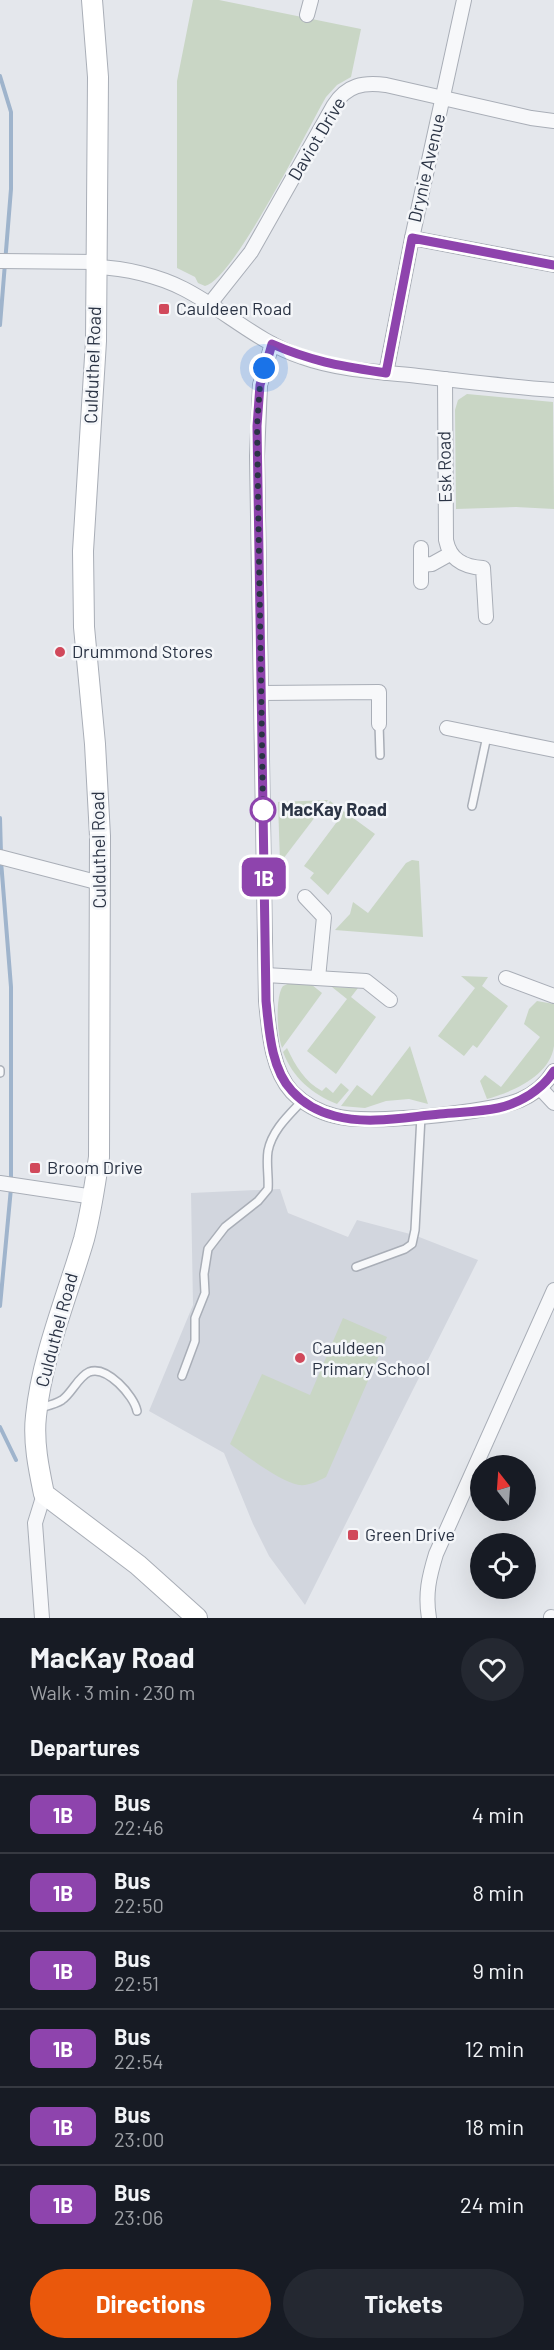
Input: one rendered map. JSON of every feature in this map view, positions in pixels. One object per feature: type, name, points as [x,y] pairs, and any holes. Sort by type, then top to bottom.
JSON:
[{"type":"main road","name":"Culduthel Road","points":[[44,1494],[36,1436],[37,1408],[43,1377],[84,1238],[94,1197],[99,1157],[100,883],[95,744],[84,627],[83,551],[96,341],[98,77],[92,0]]},
{"type":"main road","points":[[44,1494],[138,1565],[197,1618]]},
{"type":"street","points":[[307,15],[311,0]]},
{"type":"street","name":"Drynie Avenue","points":[[386,373],[412,238],[464,0]]},
{"type":"street","name":"Daviot Drive","points":[[209,305],[251,252],[340,96],[348,89],[371,83],[554,121]]},
{"type":"street","points":[[412,238],[554,265]]},
{"type":"street","points":[[0,261],[97,264],[158,279],[183,289],[272,344],[326,364],[386,373],[554,390]]},
{"type":"street","points":[[272,344],[260,385],[258,405],[266,975],[269,1035],[276,1060],[291,1091],[311,1107],[336,1117],[366,1119],[421,1116],[499,1108],[522,1099],[548,1079],[554,1103]]},
{"type":"street","name":"Esk Road","points":[[445,379],[446,540],[450,554]]},
{"type":"street","points":[[421,548],[421,582]]},
{"type":"street","points":[[421,565],[432,564],[450,554],[464,565],[483,568],[486,617]]},
{"type":"street","points":[[261,693],[379,692],[379,724]]},
{"type":"street","points":[[447,728],[554,750]]},
{"type":"street","points":[[0,857],[100,883]]},
{"type":"street","points":[[305,897],[324,917],[318,978]]},
{"type":"street","points":[[266,975],[366,981],[390,1000]]},
{"type":"street","points":[[506,978],[554,996]]},
{"type":"street","points":[[0,1182],[94,1197]]},
{"type":"street","points":[[429,1618],[426,1596],[427,1581],[436,1554],[554,1290]]},
{"type":"street","points":[[42,1618],[35,1520],[44,1494]]},
{"type":"lane","points":[[379,724],[380,755]]},
{"type":"lane","points":[[471,806],[487,736]]},
{"type":"lane","points":[[182,1376],[195,1341],[195,1318],[205,1293],[204,1274],[208,1250],[225,1227],[258,1201],[267,1190],[268,1150],[280,1125],[303,1100]]},
{"type":"lane","points":[[356,1267],[405,1249],[412,1244],[415,1230],[421,1116]]},
{"type":"lane","points":[[37,1408],[64,1399],[87,1373],[95,1372],[110,1377],[122,1386],[134,1399],[137,1411]]},
{"type":"shaded area","name":"Cauldeen Primary School","points":[[280,1189],[288,1213],[348,1237],[357,1220],[414,1235],[478,1260],[305,1605],[269,1556],[253,1524],[224,1453],[149,1411],[193,1305],[191,1193]]},
{"type":"green space","points":[[193,0],[219,0],[361,29],[351,77],[337,85],[326,97],[251,232],[218,277],[205,286],[198,283],[195,277],[177,268],[177,81]]},
{"type":"green space","points":[[467,394],[553,402],[554,509],[516,507],[456,509],[455,410],[458,400]]},
{"type":"green space","points":[[328,800],[280,863],[278,802]]},
{"type":"green space","points":[[330,801],[375,834],[328,895],[310,878],[314,873],[304,866],[342,815],[328,804]]},
{"type":"green space","points":[[412,860],[419,861],[423,937],[335,930],[350,914],[353,902],[368,913],[406,863]]},
{"type":"green space","points":[[461,976],[488,977],[482,986],[508,1006],[477,1048],[473,1045],[464,1056],[438,1036],[475,988]]},
{"type":"green space","points":[[290,983],[312,985],[322,993],[282,1048],[278,1025],[279,998],[283,986]]},
{"type":"green space","points":[[332,987],[358,988],[351,997],[376,1017],[336,1074],[307,1051],[347,999]]},
{"type":"green space","points":[[537,1001],[554,1004],[554,1046],[551,1057],[538,1074],[528,1081],[487,1099],[480,1081],[485,1075],[501,1087],[540,1037],[524,1024],[529,1009]]},
{"type":"green space","points":[[410,1046],[428,1104],[409,1099],[386,1101],[365,1108],[341,1106],[357,1085],[372,1096]]},
{"type":"green space","points":[[287,1048],[293,1061],[310,1083],[322,1091],[326,1087],[333,1093],[341,1083],[349,1090],[337,1104],[304,1084],[287,1061],[283,1052]]},
{"type":"green space","points":[[343,1318],[387,1337],[326,1477],[310,1484],[291,1483],[230,1444],[262,1374],[310,1395]]},
{"type":"waterway","points":[[0,76],[11,112],[11,189],[0,325]]},
{"type":"waterway","points":[[0,818],[1,854]]},
{"type":"waterway","points":[[1,861],[11,987],[11,1180]]},
{"type":"waterway","points":[[0,1306],[11,1188]]},
{"type":"waterway","points":[[0,1427],[16,1460]]},
{"type":"bus line","name":"1B","points":[[554,265],[412,238],[386,373],[326,364],[272,344],[260,385],[257,426],[266,1001],[269,1035],[284,1078],[291,1091],[311,1107],[336,1117],[366,1119],[499,1108],[522,1099],[540,1088],[554,1071]]},
{"type":"place","name":"Cauldeen Road","points":[[164,309]]},
{"type":"place","name":"Drummond Stores","points":[[60,652]]},
{"type":"place","name":"MacKay Road","points":[[263,810]]},
{"type":"place","name":"Broom Drive","points":[[35,1168]]},
{"type":"place","name":"Cauldeen Primary School","points":[[300,1358]]},
{"type":"place","name":"Green Drive","points":[[353,1535]]},
{"type":"route","points":[[263,810],[257,426],[260,385],[264,368]]}]
